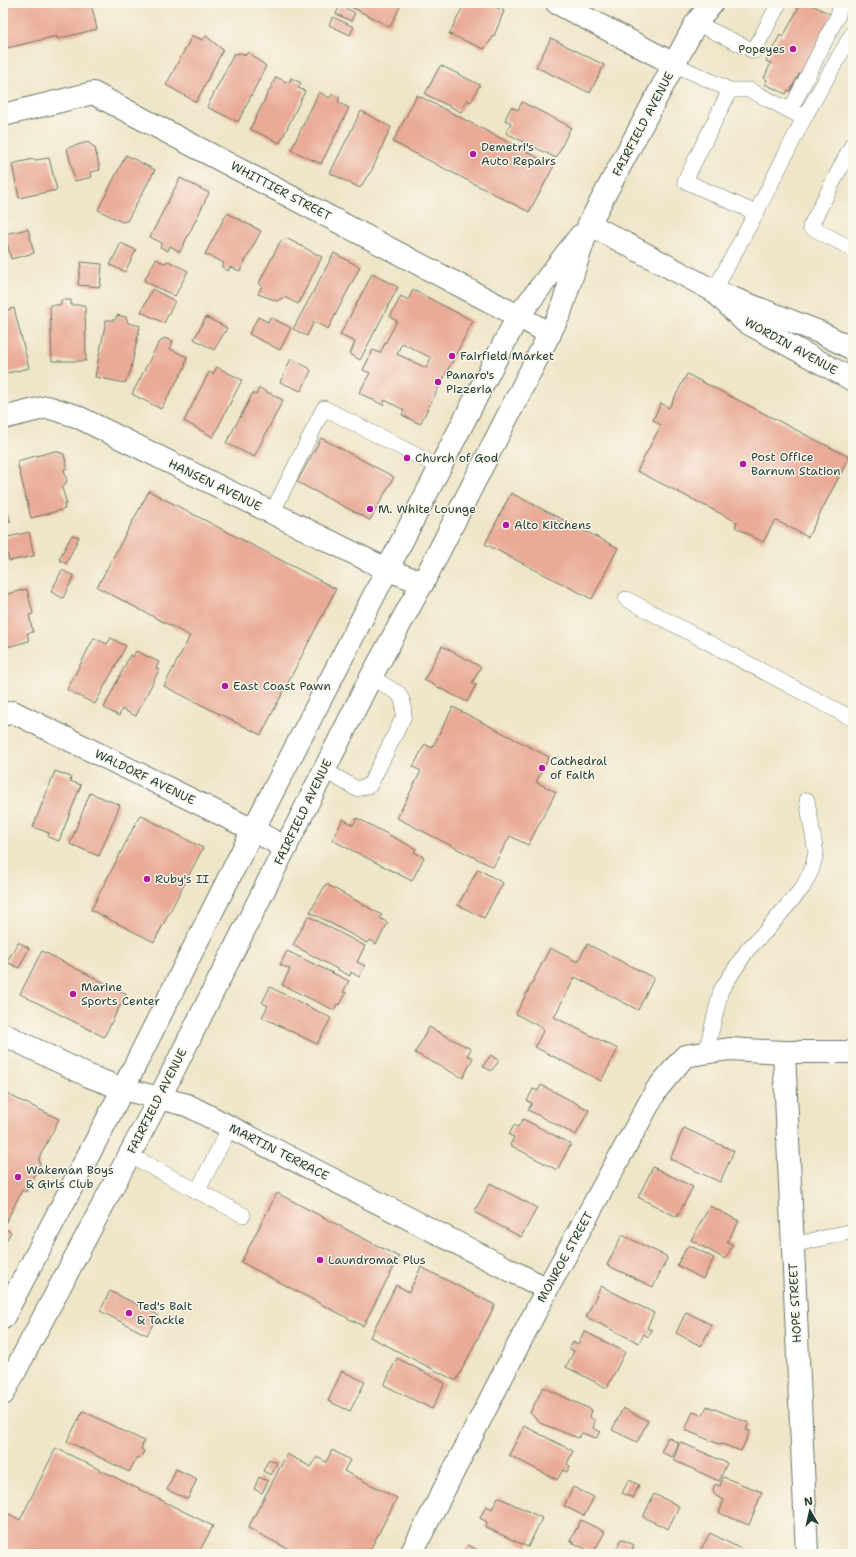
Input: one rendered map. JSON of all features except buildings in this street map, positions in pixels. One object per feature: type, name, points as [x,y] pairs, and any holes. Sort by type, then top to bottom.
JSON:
[{"type":"street","points":[[557,3],[674,64]]},
{"type":"street","name":"FAIRFIELD AVENUE","points":[[3,1318],[8,1296],[123,1089],[253,830],[441,468],[518,316],[589,224],[674,64],[699,13],[712,3]]},
{"type":"street","name":"WHITTIER STREET","points":[[3,115],[93,93],[550,334]]},
{"type":"street","name":"FAIRFIELD AVENUE","points":[[3,1394],[160,1097],[371,677],[423,583],[550,334],[560,313],[589,224]]},
{"type":"street","name":"WORDIN AVENUE","points":[[589,224],[714,291],[819,332],[853,349]]},
{"type":"street","name":"WORDIN AVENUE","points":[[714,291],[744,321],[853,380]]},
{"type":"street","name":"HANSEN AVENUE","points":[[3,418],[46,408],[76,416],[388,570],[423,583]]},
{"type":"street","name":"WALDORF AVENUE","points":[[3,715],[14,712],[253,830],[286,848]]},
{"type":"street","name":"MARTIN TERRACE","points":[[3,1034],[89,1076],[123,1089],[160,1097],[186,1105],[547,1288]]},
{"type":"street","name":"MONROE STREET","points":[[411,1554],[547,1288],[657,1089],[685,1056],[729,1049],[784,1052],[853,1052]]},
{"type":"street","name":"HOPE STREET","points":[[784,1052],[807,1554]]},
{"type":"lane","points":[[699,13],[754,51],[779,3]]},
{"type":"lane","points":[[790,111],[838,15],[840,3]]},
{"type":"lane","points":[[714,291],[756,213],[804,118],[853,32]]},
{"type":"lane","points":[[674,64],[730,90],[750,90],[804,118]]},
{"type":"lane","points":[[730,90],[685,181],[756,213]]},
{"type":"lane","points":[[853,143],[849,160],[810,227],[853,249]]},
{"type":"lane","points":[[272,513],[324,408],[441,468]]},
{"type":"lane","points":[[626,600],[853,719]]},
{"type":"lane","points":[[324,770],[357,789],[370,785],[404,716],[403,702],[399,694],[371,677]]},
{"type":"lane","points":[[706,1053],[721,990],[748,949],[766,931],[803,887],[812,869],[816,853],[807,800]]},
{"type":"lane","points":[[197,1192],[230,1127]]},
{"type":"lane","points":[[129,1155],[243,1215]]},
{"type":"lane","points":[[793,1245],[853,1231]]},
{"type":"place","name":"Popeyes","points":[[793,49]]},
{"type":"place","name":"Demetri's Auto Repairs","points":[[473,154]]},
{"type":"place","name":"Fairfield Market","points":[[452,356]]},
{"type":"place","name":"Panaro's Pizzeria","points":[[438,382]]},
{"type":"place","name":"Church of God","points":[[407,458]]},
{"type":"place","name":"Post Office Barnum Station","points":[[743,464]]},
{"type":"place","name":"M. White Lounge","points":[[370,509]]},
{"type":"place","name":"Alto Kitchens","points":[[506,525]]},
{"type":"place","name":"East Coast Pawn","points":[[225,686]]},
{"type":"place","name":"Cathedral of Faith","points":[[542,768]]},
{"type":"place","name":"Ruby's II","points":[[147,879]]},
{"type":"place","name":"Marine Sports Center","points":[[73,994]]},
{"type":"place","name":"Wakeman Boys & Girls Club","points":[[18,1177]]},
{"type":"place","name":"Laundromat Plus","points":[[320,1260]]},
{"type":"place","name":"Ted's Bait & Tackle","points":[[129,1313]]}]
